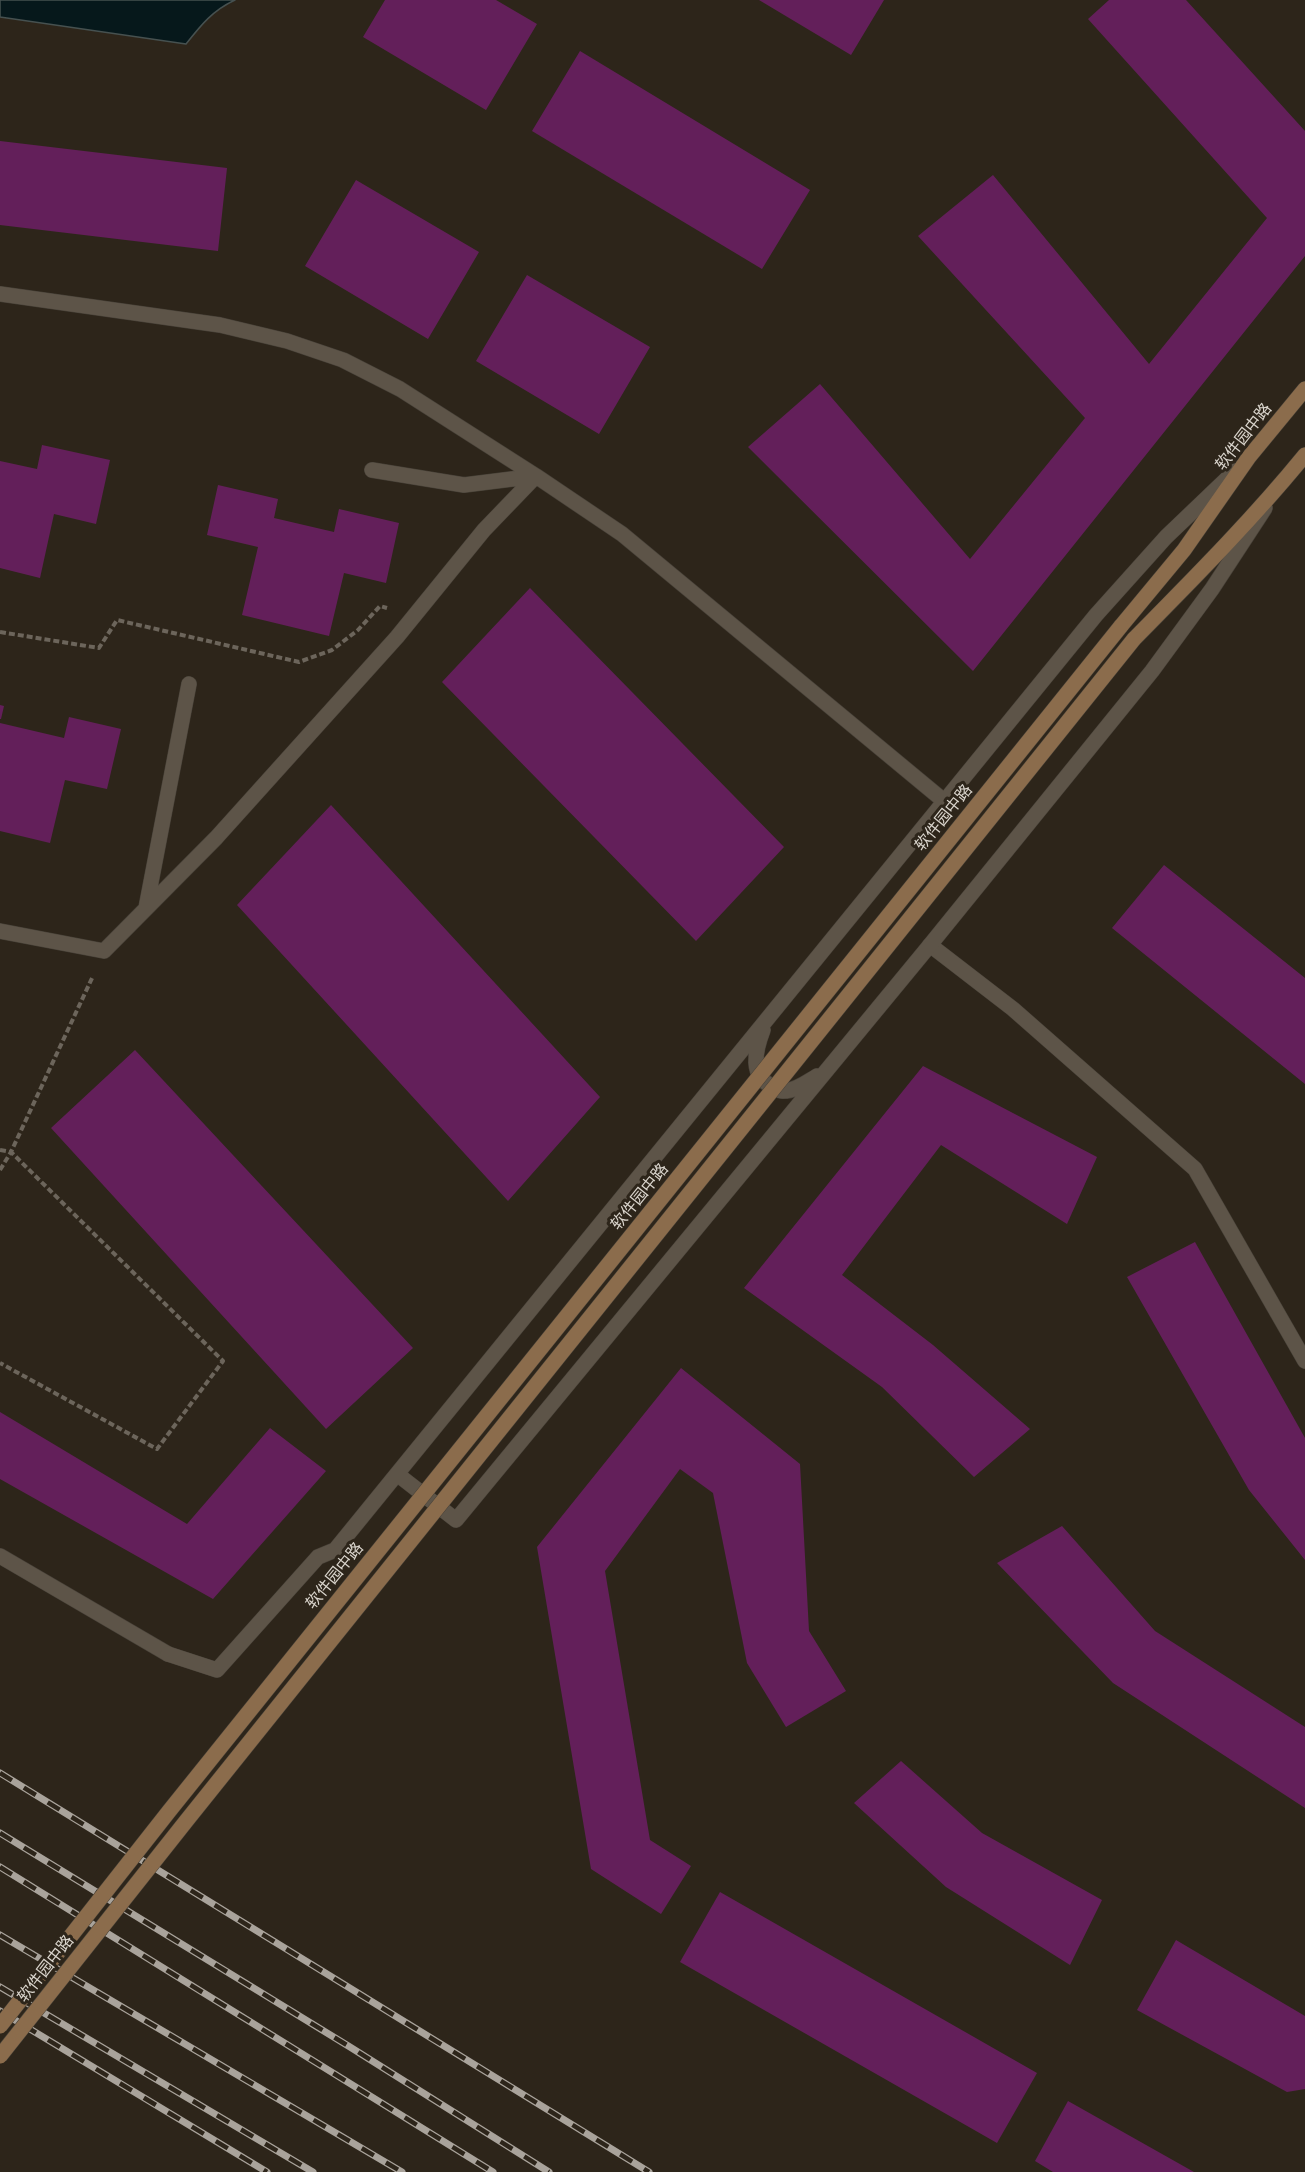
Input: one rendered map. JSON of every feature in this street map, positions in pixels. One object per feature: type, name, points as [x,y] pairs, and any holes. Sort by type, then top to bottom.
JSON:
[{"type":"main road","name":"软件园中路","points":[[0,2026],[178,1801],[1184,550],[1249,457],[1305,389]]},
{"type":"main road","name":"软件园中路","points":[[0,2056],[194,1810],[1134,639],[1282,483],[1305,454]]},
{"type":"street","points":[[0,294],[220,325],[298,344],[343,360],[400,389],[622,534],[944,801]]},
{"type":"street","points":[[0,1556],[168,1654],[217,1670],[318,1557],[335,1550],[1096,615],[1166,537],[1249,457]]},
{"type":"street","points":[[372,470],[464,485],[536,476]]},
{"type":"street","points":[[0,930],[104,951],[216,838],[397,637],[484,530],[536,476]]},
{"type":"street","points":[[397,1474],[456,1520],[930,945],[1152,671],[1212,589],[1282,483]]},
{"type":"street","points":[[146,908],[189,684]]},
{"type":"street","points":[[930,945],[1012,1010],[1196,1169],[1305,1361]]},
{"type":"street","points":[[767,1019],[755,1050],[756,1069],[766,1084],[782,1091],[799,1087],[827,1069]]},
{"type":"path","points":[[0,632],[99,648],[117,620],[299,662],[332,650],[358,630],[380,606]]},
{"type":"path","points":[[0,1170],[11,1152],[104,951]]},
{"type":"path","points":[[0,1150],[11,1152],[223,1361],[157,1449],[0,1363]]},
{"type":"shaded area","points":[[0,0],[235,0],[214,13],[186,44],[0,17]]},
{"type":"building","points":[[385,0],[496,0],[537,24],[486,110],[363,37]]},
{"type":"building","points":[[759,0],[884,0],[851,55]]},
{"type":"building","points":[[1109,0],[1186,0],[1305,131],[1305,256],[973,671],[748,447],[820,384],[970,559],[1085,418],[918,236],[993,175],[1149,364],[1267,218],[1088,19]]},
{"type":"building","points":[[580,51],[810,190],[762,269],[532,131]]},
{"type":"building","points":[[0,141],[227,168],[218,251],[0,225]]},
{"type":"building","points":[[356,180],[479,252],[428,339],[305,266]]},
{"type":"building","points":[[527,275],[650,347],[599,434],[476,361]]},
{"type":"building","points":[[42,445],[110,460],[96,524],[54,514],[40,578],[0,568],[0,461],[37,469]]},
{"type":"building","points":[[218,485],[278,499],[274,518],[334,532],[339,509],[399,523],[386,583],[344,573],[329,636],[242,615],[258,547],[207,535]]},
{"type":"building","points":[[530,588],[784,847],[696,941],[442,682]]},
{"type":"building","points":[[0,705],[4,706],[1,719],[0,719]]},
{"type":"building","points":[[69,717],[121,729],[107,789],[65,780],[50,843],[0,831],[0,723],[64,738]]},
{"type":"building","points":[[331,805],[600,1097],[508,1201],[237,905]]},
{"type":"building","points":[[1164,865],[1305,978],[1305,1084],[1112,928]]},
{"type":"building","points":[[135,1050],[413,1348],[326,1429],[51,1128]]},
{"type":"building","points":[[923,1066],[1097,1157],[1067,1224],[941,1145],[842,1275],[933,1345],[1030,1429],[974,1477],[882,1387],[744,1288]]},
{"type":"building","points":[[1195,1242],[1305,1438],[1305,1560],[1249,1490],[1127,1277]]},
{"type":"building","points":[[681,1368],[800,1464],[809,1631],[846,1691],[786,1727],[747,1663],[713,1493],[680,1469],[605,1571],[650,1840],[691,1866],[661,1914],[591,1869],[537,1547]]},
{"type":"building","points":[[0,1412],[187,1524],[270,1428],[326,1471],[213,1599],[0,1479]]},
{"type":"building","points":[[1062,1526],[1155,1631],[1305,1727],[1305,1808],[1113,1683],[997,1563]]},
{"type":"building","points":[[901,1761],[982,1833],[1102,1900],[1070,1965],[946,1887],[854,1803]]},
{"type":"building","points":[[720,1892],[1037,2073],[997,2143],[680,1962]]},
{"type":"building","points":[[1176,1940],[1305,2016],[1305,2089],[1287,2092],[1137,2010]]},
{"type":"building","points":[[1068,2101],[1194,2172],[1053,2172],[1035,2161]]},
{"type":"railway","points":[[0,1773],[649,2172]]},
{"type":"railway","points":[[0,1833],[350,2047],[549,2172]]},
{"type":"railway","points":[[0,1867],[493,2172]]},
{"type":"railway","points":[[0,1935],[402,2172]]},
{"type":"railway","points":[[0,1987],[313,2172]]},
{"type":"railway","points":[[0,2011],[267,2172]]}]
